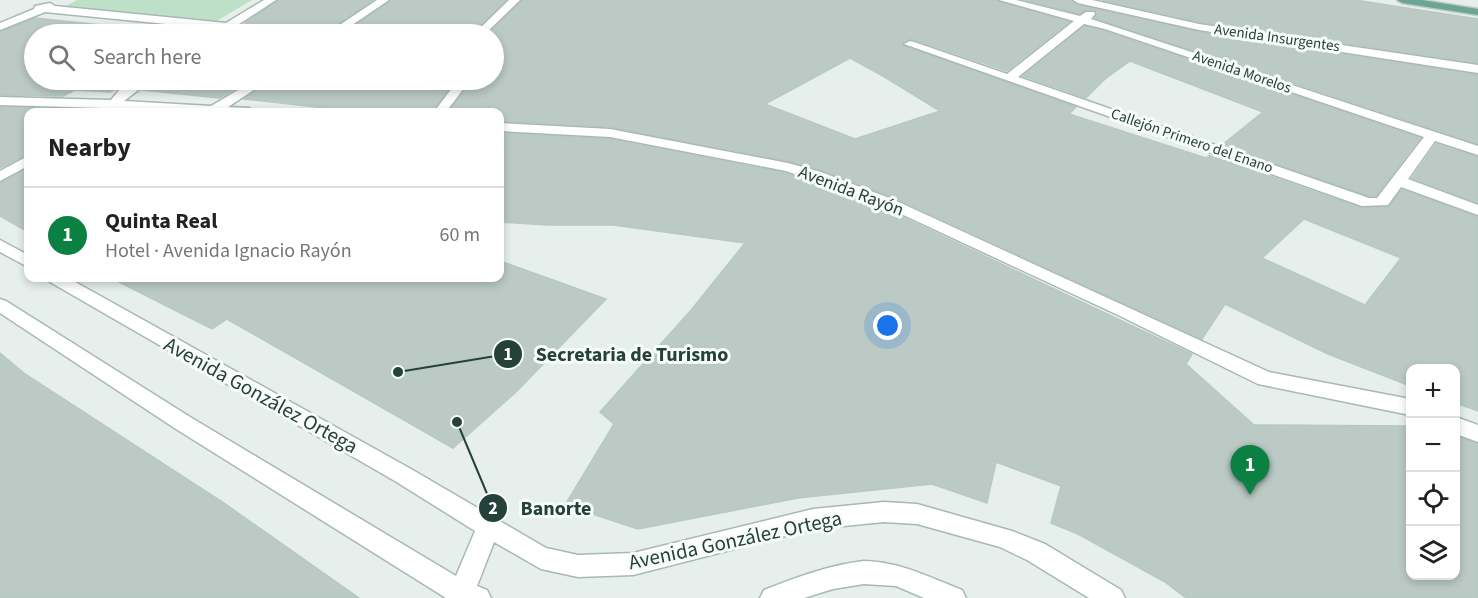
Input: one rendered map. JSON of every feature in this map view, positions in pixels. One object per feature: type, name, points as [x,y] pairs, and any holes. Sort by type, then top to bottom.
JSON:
[{"type":"main road","points":[[1402,0],[1478,12]]},
{"type":"street","points":[[234,24],[272,0]]},
{"type":"street","points":[[347,24],[384,0]]},
{"type":"street","points":[[490,24],[515,0]]},
{"type":"street","name":"Avenida Morelos","points":[[1004,0],[1082,18],[1478,152]]},
{"type":"street","name":"Avenida Insurgentes","points":[[1078,0],[1199,27],[1478,69]]},
{"type":"street","points":[[0,27],[60,1]]},
{"type":"street","points":[[1009,78],[1082,18],[1102,6]]},
{"type":"street","points":[[0,22],[43,8],[200,24]]},
{"type":"street","name":"Callejón Primero del Enano","points":[[910,44],[1368,203],[1383,202],[1389,190],[1399,181]]},
{"type":"street","points":[[0,101],[110,108],[128,90]]},
{"type":"street","points":[[217,108],[246,90]]},
{"type":"street","points":[[443,108],[456,90]]},
{"type":"street","name":"Avenida Rayón","points":[[504,127],[609,133],[788,167],[816,175],[887,202],[1124,310],[1178,339],[1265,379],[1406,406]]},
{"type":"street","points":[[1432,136],[1399,181],[1478,210]]},
{"type":"street","points":[[0,177],[24,162]]},
{"type":"street","points":[[0,245],[24,260]]},
{"type":"street","name":"Avenida González Ortega","points":[[63,282],[403,475],[541,558],[578,566],[633,564],[813,519],[884,512],[917,514],[1004,538],[1036,552],[1112,598]]},
{"type":"street","points":[[0,306],[183,423],[466,596],[489,526]]},
{"type":"street","points":[[1460,427],[1478,434]]},
{"type":"street","points":[[773,598],[810,583],[857,573],[896,575],[953,598]]},
{"type":"green space","points":[[77,0],[252,0],[215,22],[66,6]]},
{"type":"building","points":[[278,0],[373,0],[338,24],[245,23]]},
{"type":"building","points":[[391,0],[506,0],[482,24],[356,24]]},
{"type":"building","points":[[522,0],[997,0],[1069,22],[1007,71],[915,40],[909,39],[902,45],[1076,107],[1069,114],[1206,158],[1210,155],[1361,208],[1388,207],[1402,190],[1478,217],[1478,411],[1460,405],[1460,364],[1406,364],[1406,384],[1328,354],[1225,304],[1202,339],[893,197],[822,170],[788,161],[610,127],[504,121],[504,108],[451,108],[464,90],[504,90],[504,24],[498,24]],"holes":[[[850,58],[940,111],[855,139],[765,104]],[[1304,219],[1401,258],[1365,305],[1262,258]]]},
{"type":"building","points":[[1025,0],[1071,0],[1078,5],[1199,32],[1478,75],[1478,144],[1095,18],[1097,13],[1094,10],[1086,10],[1080,14]]},
{"type":"building","points":[[1102,0],[1355,0],[1478,19],[1478,63],[1199,22]]},
{"type":"building","points":[[35,18],[93,24],[24,24],[24,90],[75,90],[63,96],[0,95],[0,32]]},
{"type":"building","points":[[1085,26],[1420,138],[1376,196],[1369,196],[1222,145],[1263,112],[1130,61],[1105,79],[1086,98],[1023,76]]},
{"type":"building","points":[[75,90],[114,90],[110,92]]},
{"type":"building","points":[[142,90],[233,90],[219,98]]},
{"type":"building","points":[[257,90],[448,90],[435,108],[325,108],[244,99]]},
{"type":"building","points":[[0,107],[41,108],[24,108],[24,156],[0,168]]},
{"type":"building","points":[[504,133],[610,139],[785,173],[881,207],[1192,354],[1186,364],[1254,425],[1406,426],[1406,580],[1460,580],[1460,438],[1478,444],[1478,598],[1186,598],[1165,582],[1078,534],[1051,523],[1061,486],[996,462],[987,503],[932,484],[798,498],[638,529],[565,505],[614,424],[600,412],[692,309],[745,243],[613,225],[504,222]]},
{"type":"building","points":[[1436,144],[1478,157],[1478,203],[1412,178]]},
{"type":"building","points":[[24,170],[24,230],[0,216],[0,183]]},
{"type":"building","points":[[504,262],[606,299],[516,392],[453,448],[227,319],[212,329],[119,282],[504,282]]},
{"type":"building","points":[[0,353],[25,374],[221,501],[359,598],[0,598]]},
{"type":"place","name":"Secretaria de Turismo","points":[[398,372]]},
{"type":"place","name":"Banorte","points":[[457,422]]},
{"type":"place","name":"Quinta Real","points":[[1250,495]]}]
